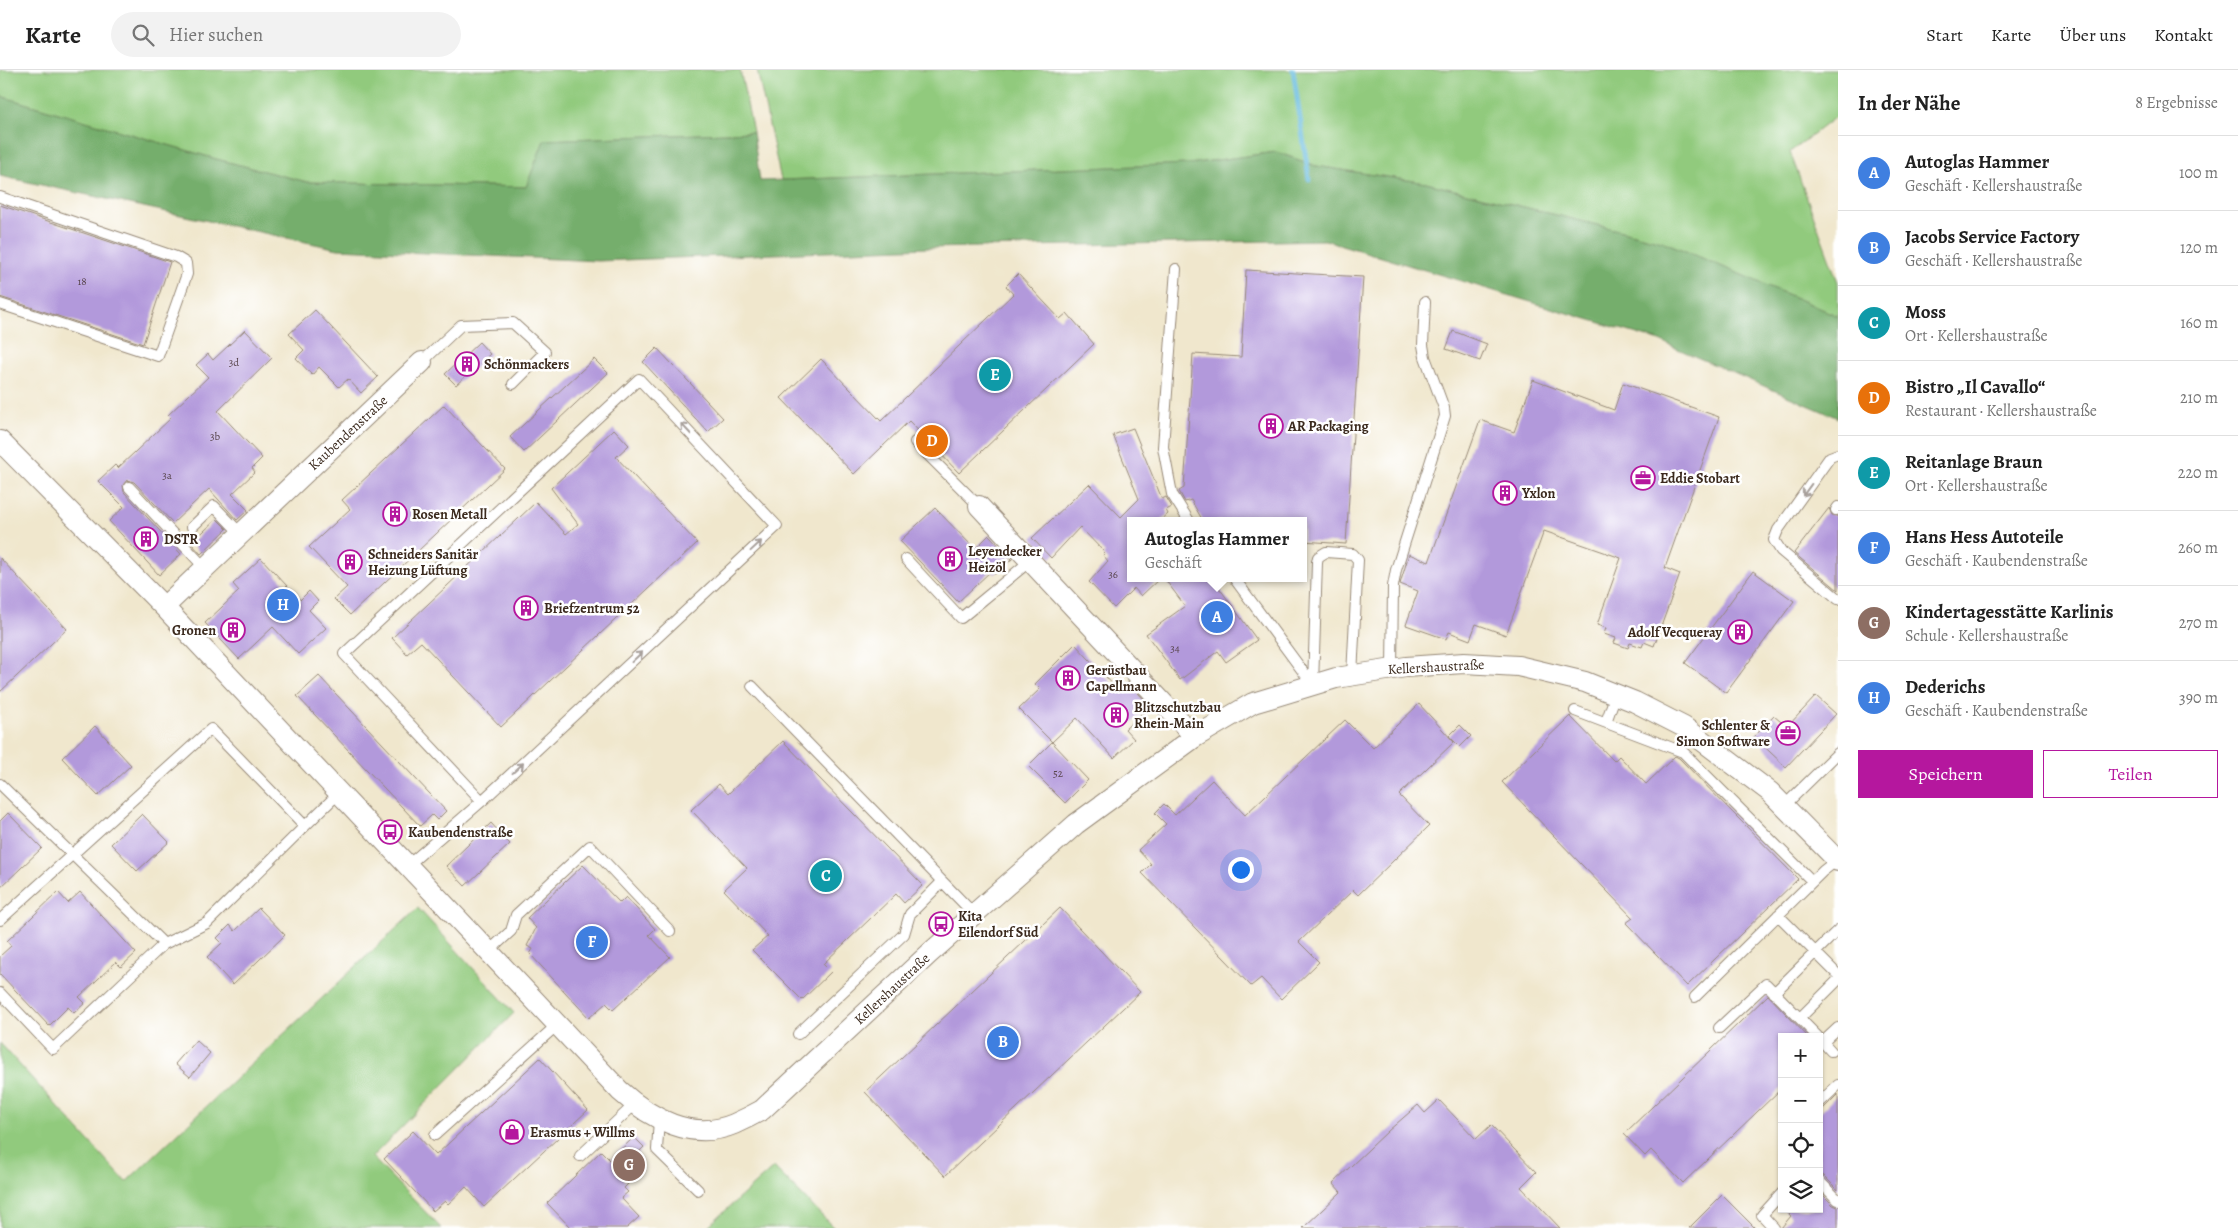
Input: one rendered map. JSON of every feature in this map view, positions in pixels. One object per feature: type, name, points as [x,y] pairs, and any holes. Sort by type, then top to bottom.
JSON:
[{"type":"street","name":"Kaubendenstraße","points":[[164,607],[422,362]]},
{"type":"street","points":[[0,441],[164,607],[557,1025]]},
{"type":"street","points":[[979,506],[1195,737]]},
{"type":"street","name":"Kellershaustraße","points":[[557,1025],[620,1091],[645,1112],[672,1125],[702,1130],[732,1125],[762,1110],[974,914],[1076,824],[1195,737],[1253,703],[1352,675],[1392,669],[1464,663],[1518,666],[1585,682],[1616,694],[1684,726],[1728,758],[1785,805],[1838,861]]},
{"type":"lane","points":[[0,197],[176,257],[186,263],[187,274],[158,356],[0,304]]},
{"type":"lane","points":[[1176,269],[1164,447],[1172,494],[1186,517]]},
{"type":"lane","points":[[1392,669],[1393,586],[1396,570],[1445,416],[1444,408],[1425,357],[1423,345],[1425,302]]},
{"type":"lane","points":[[422,362],[461,325],[513,323],[545,352],[513,384]]},
{"type":"lane","points":[[407,866],[482,801],[777,526],[639,379],[344,654],[482,801]]},
{"type":"lane","points":[[915,442],[979,506]]},
{"type":"lane","points":[[1838,454],[1830,457],[1778,530],[1774,540],[1781,551],[1838,599]]},
{"type":"lane","points":[[129,488],[205,568]]},
{"type":"lane","points":[[192,527],[214,506],[241,534]]},
{"type":"lane","points":[[1313,685],[1317,562],[1318,557],[1326,552],[1353,554],[1358,560],[1352,675]]},
{"type":"lane","points":[[906,559],[961,618],[1030,561]]},
{"type":"lane","points":[[1237,582],[1313,685]]},
{"type":"lane","points":[[752,686],[974,914]]},
{"type":"lane","points":[[1606,722],[1616,694]]},
{"type":"lane","points":[[1575,711],[1683,752],[1812,881]]},
{"type":"lane","points":[[0,920],[211,729],[305,826]]},
{"type":"lane","points":[[1785,805],[1838,753]]},
{"type":"lane","points":[[0,784],[164,944]]},
{"type":"lane","points":[[0,993],[53,1049],[164,944],[208,923],[339,793]]},
{"type":"lane","points":[[488,952],[511,930],[516,915],[590,846],[670,931]]},
{"type":"lane","points":[[1694,998],[1812,881],[1838,861]]},
{"type":"lane","points":[[798,1034],[904,934],[910,914],[942,882]]},
{"type":"lane","points":[[1778,915],[1838,975]]},
{"type":"lane","points":[[1774,993],[1838,930]]},
{"type":"lane","points":[[1800,1018],[1838,980]]},
{"type":"lane","points":[[1719,1028],[1766,984],[1814,1033]]},
{"type":"lane","points":[[435,1134],[557,1025]]},
{"type":"lane","points":[[1823,1037],[1838,1028]]},
{"type":"lane","points":[[1823,1042],[1832,1051]]},
{"type":"lane","points":[[1823,1099],[1838,1085]]},
{"type":"lane","points":[[580,1156],[635,1104]]},
{"type":"lane","points":[[659,1119],[657,1150],[698,1190]]},
{"type":"lane","points":[[1823,1185],[1838,1200]]},
{"type":"lane","points":[[1774,1228],[1762,1215],[1778,1197]]},
{"type":"green space","points":[[0,70],[740,70],[753,132],[545,140],[526,187],[307,182],[216,159],[0,96]]},
{"type":"green space","points":[[757,70],[1838,70],[1838,115],[1790,152],[1838,282],[1838,316],[1662,241],[1426,183],[1316,166],[1276,152],[1189,164],[781,180]]},
{"type":"green space","points":[[0,96],[216,159],[307,182],[526,187],[544,140],[753,132],[760,181],[1189,164],[1276,152],[1316,166],[1426,183],[1662,241],[1838,316],[1838,418],[1657,340],[1325,240],[928,248],[598,261],[338,249],[0,176]]},
{"type":"green space","points":[[418,908],[514,1013],[372,1157],[441,1228],[0,1228],[0,1043],[126,1182]]},
{"type":"green space","points":[[774,1167],[834,1228],[706,1228]]},
{"type":"building","points":[[0,205],[170,262],[143,344],[0,297]]},
{"type":"building","name":"AR Packaging","points":[[1246,270],[1363,277],[1346,544],[1307,541],[1307,517],[1201,517],[1191,500],[1185,502],[1179,491],[1184,488],[1193,354],[1241,357]]},
{"type":"building","points":[[1018,274],[1060,319],[1067,313],[1094,344],[959,473],[909,421],[854,474],[781,398],[821,359],[881,421],[1013,294],[1006,286]]},
{"type":"building","points":[[315,310],[378,377],[361,393],[348,379],[339,387],[319,367],[312,375],[296,358],[304,350],[289,334]]},
{"type":"building","points":[[245,330],[272,358],[218,411],[262,458],[252,468],[255,472],[232,494],[248,510],[237,520],[209,489],[173,523],[134,482],[127,480],[123,485],[124,492],[181,554],[159,575],[109,521],[124,507],[98,481],[115,465],[118,468],[171,418],[168,415],[208,377],[196,365],[208,354],[213,360]]},
{"type":"building","points":[[1453,331],[1487,344],[1480,361],[1446,349]]},
{"type":"building","name":"Schönmackers","points":[[479,342],[490,354],[456,385],[445,374]]},
{"type":"building","points":[[657,348],[723,418],[708,432],[643,362]]},
{"type":"building","points":[[594,359],[608,373],[524,452],[510,437]]},
{"type":"building","points":[[1533,380],[1614,410],[1623,383],[1719,417],[1665,568],[1680,574],[1654,646],[1644,642],[1642,647],[1630,643],[1628,648],[1614,643],[1616,638],[1604,634],[1606,628],[1597,625],[1621,558],[1544,531],[1506,635],[1476,624],[1470,640],[1449,632],[1446,639],[1406,625],[1418,591],[1400,584],[1409,554],[1429,562],[1480,420],[1514,432]]},
{"type":"building","points":[[444,405],[505,469],[350,615],[334,599],[347,587],[309,547],[350,509],[342,500]]},
{"type":"building","points":[[1133,428],[1162,499],[1166,497],[1172,507],[1166,510],[1168,514],[1165,517],[1127,517],[1127,582],[1156,582],[1141,596],[1134,588],[1114,608],[1089,582],[1108,561],[1103,555],[1105,553],[1080,527],[1051,558],[1032,538],[1089,484],[1121,517],[1139,499],[1113,435]]},
{"type":"building","name":"Briefzentrum 52","points":[[614,429],[629,445],[616,457],[697,543],[501,727],[421,642],[407,654],[392,638],[536,502],[566,534],[578,524],[551,488]]},
{"type":"building","name":"Leyendecker Heizöl","points":[[935,508],[975,549],[989,535],[1012,559],[995,574],[991,571],[958,602],[900,541]]},
{"type":"building","points":[[1829,508],[1832,515],[1838,516],[1838,590],[1794,553]]},
{"type":"building","points":[[217,519],[227,529],[201,554],[191,543]]},
{"type":"building","points":[[0,558],[67,629],[0,692]]},
{"type":"building","points":[[261,558],[300,600],[309,591],[318,601],[309,610],[326,628],[298,654],[273,627],[239,659],[205,623],[239,591],[233,584]]},
{"type":"building","name":"Adolf Vecqueray","points":[[1753,571],[1794,601],[1726,693],[1685,663]]},
{"type":"building","points":[[1167,582],[1215,582],[1257,640],[1226,662],[1218,651],[1180,680],[1146,634],[1185,606]]},
{"type":"building","points":[[1075,644],[1119,691],[1128,682],[1150,706],[1125,729],[1134,739],[1114,758],[1077,718],[1052,742],[1019,709],[1040,689],[1035,684]]},
{"type":"building","points":[[319,676],[446,811],[437,820],[432,815],[420,826],[297,696]]},
{"type":"building","name":"Schlenter & Simon Software","points":[[1816,696],[1836,714],[1786,767],[1754,737],[1774,716],[1787,727]]},
{"type":"building","points":[[1419,704],[1454,742],[1399,795],[1429,826],[1358,895],[1353,890],[1299,942],[1319,962],[1281,999],[1261,978],[1251,986],[1142,873],[1151,864],[1138,850],[1166,824],[1155,813],[1164,804],[1175,815],[1212,780],[1245,815],[1345,720],[1373,748]]},
{"type":"building","points":[[1570,716],[1614,761],[1619,756],[1646,784],[1675,756],[1679,758],[1798,879],[1687,986],[1626,923],[1633,918],[1502,782]]},
{"type":"building","points":[[1460,725],[1471,736],[1460,747],[1449,736]]},
{"type":"building","points":[[95,726],[131,765],[98,796],[62,758]]},
{"type":"building","points":[[783,741],[923,885],[904,903],[896,894],[823,964],[831,972],[802,1000],[752,950],[768,936],[724,890],[747,868],[691,810],[719,784],[728,794]]},
{"type":"building","points":[[1052,742],[1088,780],[1065,803],[1028,766]]},
{"type":"building","points":[[8,813],[42,848],[0,888],[0,821]]},
{"type":"building","points":[[142,814],[169,842],[137,871],[111,844]]},
{"type":"building","points":[[491,823],[510,844],[465,886],[446,866]]},
{"type":"building","points":[[583,865],[620,903],[626,897],[655,929],[649,935],[670,957],[613,1010],[606,1003],[589,1018],[530,954],[533,949],[527,946],[536,928],[527,918]]},
{"type":"building","points":[[58,892],[68,903],[80,892],[136,953],[121,967],[116,962],[79,997],[85,1003],[74,1013],[68,1007],[49,1026],[0,974],[0,956],[11,946],[7,941]]},
{"type":"building","points":[[259,908],[285,935],[233,985],[207,957],[222,943],[217,938],[230,925],[235,931]]},
{"type":"building","points":[[1060,908],[1140,992],[945,1176],[865,1092]]},
{"type":"building","points":[[1768,995],[1804,1033],[1778,1033],[1778,1092],[1683,1183],[1651,1150],[1645,1156],[1624,1134]]},
{"type":"building","points":[[196,1040],[210,1053],[190,1077],[175,1064]]},
{"type":"building","name":"Erasmus + Willms","points":[[540,1058],[588,1110],[484,1207],[466,1187],[448,1204],[445,1201],[433,1211],[384,1159],[413,1131],[436,1155]]},
{"type":"building","points":[[1838,1094],[1838,1190],[1823,1176],[1823,1109]]},
{"type":"building","points":[[1439,1100],[1476,1139],[1491,1125],[1536,1172],[1521,1187],[1560,1228],[1303,1228],[1341,1192],[1333,1183],[1388,1131],[1418,1105],[1425,1113]]},
{"type":"building","points":[[634,1137],[644,1147],[617,1173],[628,1184],[624,1188],[628,1192],[621,1198],[639,1217],[627,1228],[571,1228],[547,1203],[601,1151],[610,1160]]},
{"type":"building","points":[[1722,1195],[1755,1228],[1689,1228]]},
{"type":"building","points":[[1823,1195],[1833,1205],[1838,1207],[1838,1228],[1781,1228],[1791,1216],[1788,1213],[1823,1213]]},
{"type":"waterway","points":[[1293,70],[1309,179]]},
{"type":"place","name":"Schönmackers","points":[[467,364]]},
{"type":"place","name":"Reitanlage Braun","points":[[995,375]]},
{"type":"place","name":"AR Packaging","points":[[1271,426]]},
{"type":"place","name":"Bistro „Il Cavallo“","points":[[932,441]]},
{"type":"place","name":"Eddie Stobart","points":[[1643,478]]},
{"type":"place","name":"Yxlon","points":[[1505,493]]},
{"type":"place","name":"Rosen Metall","points":[[395,514]]},
{"type":"place","name":"DSTR","points":[[146,539]]},
{"type":"place","name":"Leyendecker Heizöl","points":[[950,559]]},
{"type":"place","name":"Schneiders Sanitär Heizung Lüftung","points":[[350,562]]},
{"type":"place","name":"Dederichs","points":[[283,605]]},
{"type":"place","name":"Briefzentrum 52","points":[[526,608]]},
{"type":"place","name":"Autoglas Hammer","points":[[1217,617]]},
{"type":"place","name":"Gronen","points":[[233,630]]},
{"type":"place","name":"Adolf Vecqueray","points":[[1740,632]]},
{"type":"place","name":"Gerüstbau Capellmann","points":[[1068,678]]},
{"type":"place","name":"Blitzschutzbau Rhein-Main","points":[[1116,715]]},
{"type":"place","name":"Schlenter & Simon Software","points":[[1788,733]]},
{"type":"place","name":"Kaubendenstraße","points":[[390,832]]},
{"type":"place","name":"Moss","points":[[826,876]]},
{"type":"place","name":"Kita Eilendorf Süd","points":[[941,924]]},
{"type":"place","name":"Hans Hess Autoteile","points":[[592,942]]},
{"type":"place","name":"Jacobs Service Factory","points":[[1003,1042]]},
{"type":"place","name":"Erasmus + Willms","points":[[512,1132]]},
{"type":"place","name":"Kindertagesstätte Karlinis","points":[[629,1165]]}]
